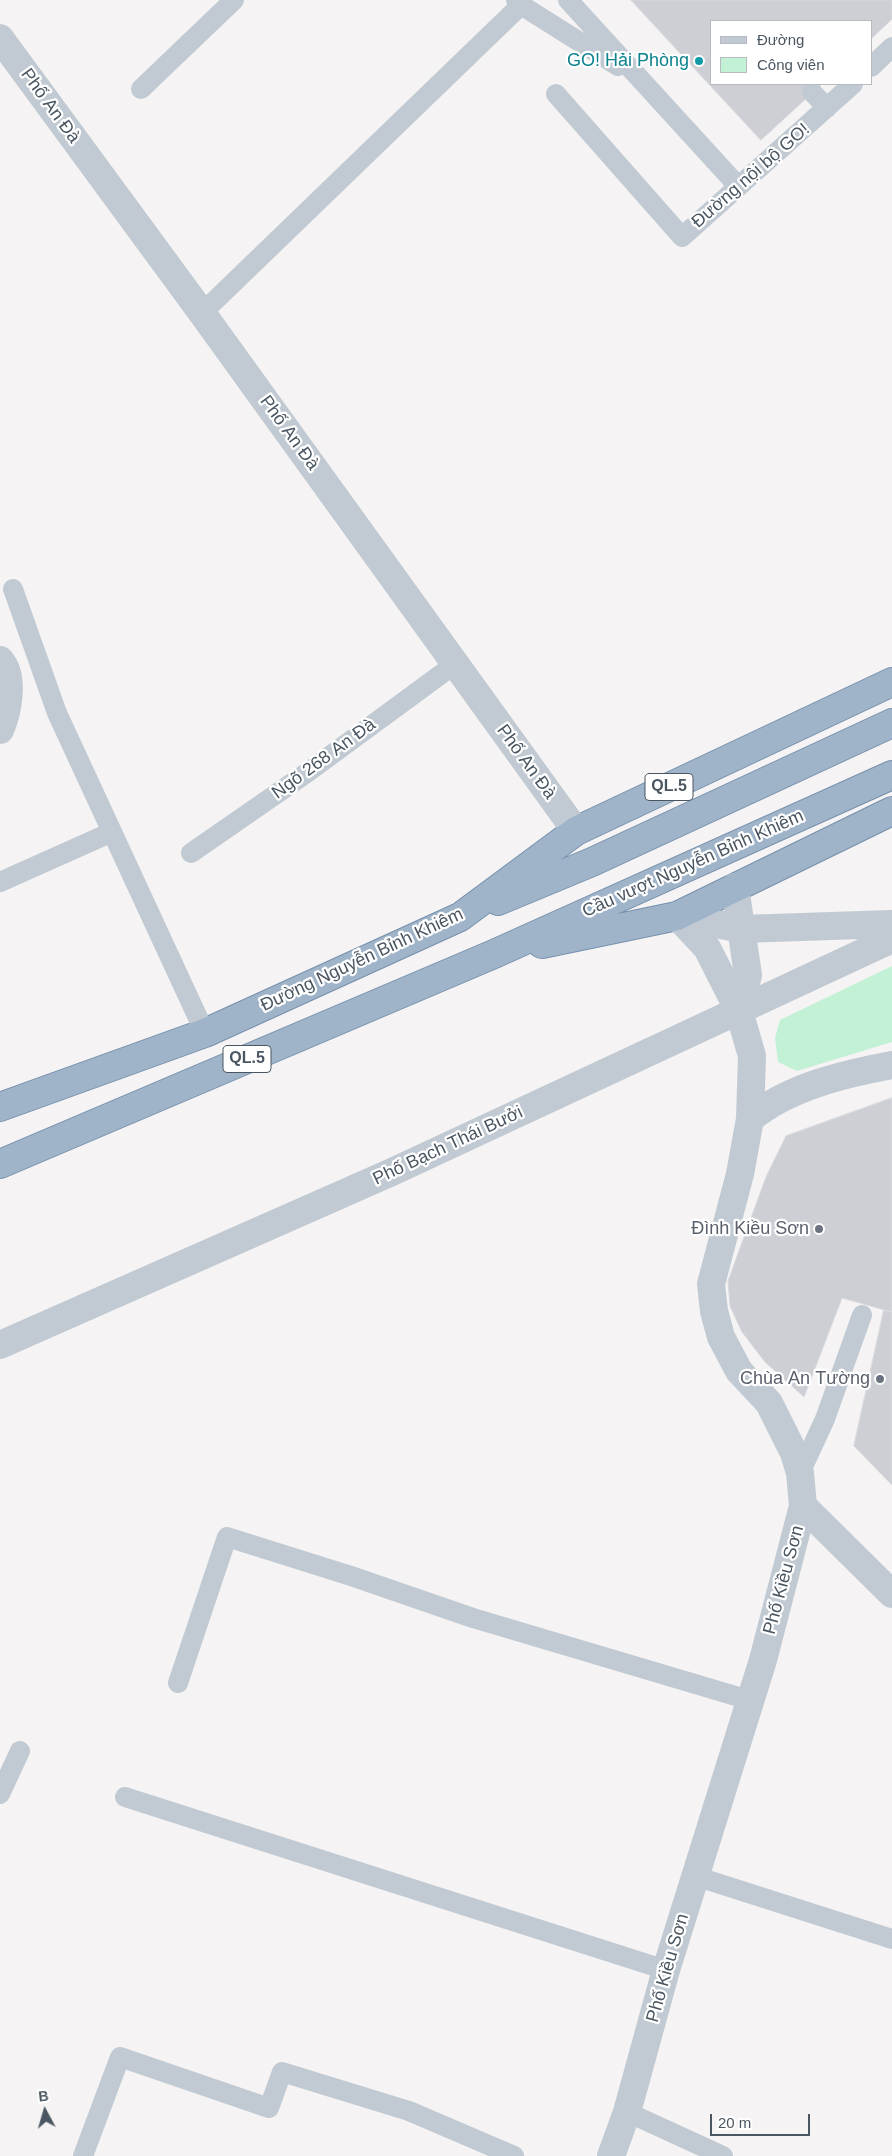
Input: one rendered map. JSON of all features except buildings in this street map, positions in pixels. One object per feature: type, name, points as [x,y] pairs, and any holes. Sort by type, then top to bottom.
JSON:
[{"type":"highway","name":"Đường Nguyễn Bỉnh Khiêm","points":[[0,1107],[205,1033],[460,917],[576,831],[892,682]]},
{"type":"highway","name":"QL.5","points":[[460,917],[592,862],[892,723]]},
{"type":"highway","name":"Cầu vượt Nguyễn Bỉnh Khiêm","points":[[494,954],[892,775]]},
{"type":"highway","name":"QL.5","points":[[0,1164],[494,954],[677,916],[892,811]]},
{"type":"street","name":"Phố An Đà","points":[[0,38],[202,313],[576,831]]},
{"type":"street","points":[[0,660],[4,664],[8,676],[8,688],[7,705],[0,730]]},
{"type":"street","points":[[735,887],[748,975],[739,1011]]},
{"type":"street","points":[[677,916],[741,929],[892,924]]},
{"type":"street","name":"Phố Kiều Sơn","points":[[611,2156],[627,2112],[666,1970],[763,1660],[803,1506],[800,1474],[794,1454],[770,1403],[739,1371],[721,1337],[714,1312],[711,1284],[740,1174],[750,1119],[752,1056],[739,1011],[707,948],[677,916]]},
{"type":"street","name":"Phố Bạch Thái Bưởi","points":[[0,1345],[392,1172],[892,939]]},
{"type":"street","points":[[750,1119],[764,1107],[806,1088],[870,1069],[892,1065]]},
{"type":"street","points":[[803,1506],[892,1594]]},
{"type":"lane","points":[[141,89],[234,0]]},
{"type":"lane","points":[[568,0],[738,186]]},
{"type":"lane","points":[[202,313],[519,2],[637,77]]},
{"type":"lane","points":[[872,66],[892,47]]},
{"type":"lane","name":"Đường nội bộ GO!","points":[[556,94],[682,236],[852,85]]},
{"type":"lane","points":[[812,92],[827,108]]},
{"type":"lane","points":[[13,589],[57,713],[205,1033]]},
{"type":"lane","name":"Ngõ 268 An Đà","points":[[191,853],[308,772],[456,664]]},
{"type":"lane","points":[[0,882],[112,832]]},
{"type":"lane","points":[[800,1474],[824,1419],[862,1315]]},
{"type":"lane","points":[[178,1683],[227,1536],[472,1618],[749,1700]]},
{"type":"lane","points":[[0,1794],[20,1750]]},
{"type":"lane","points":[[125,1797],[666,1970]]},
{"type":"lane","points":[[695,1876],[892,1939]]},
{"type":"lane","points":[[83,2156],[120,2057],[269,2108],[282,2072],[409,2111],[514,2156]]},
{"type":"lane","points":[[627,2112],[723,2156]]},
{"type":"green space","points":[[892,966],[892,1042],[797,1071],[778,1062],[775,1038],[780,1020]]},
{"type":"place","name":"GO! Hải Phòng","points":[[699,61]]},
{"type":"place","name":"Đình Kiều Sơn","points":[[819,1229]]},
{"type":"place","name":"Chùa An Tường","points":[[880,1379]]}]
